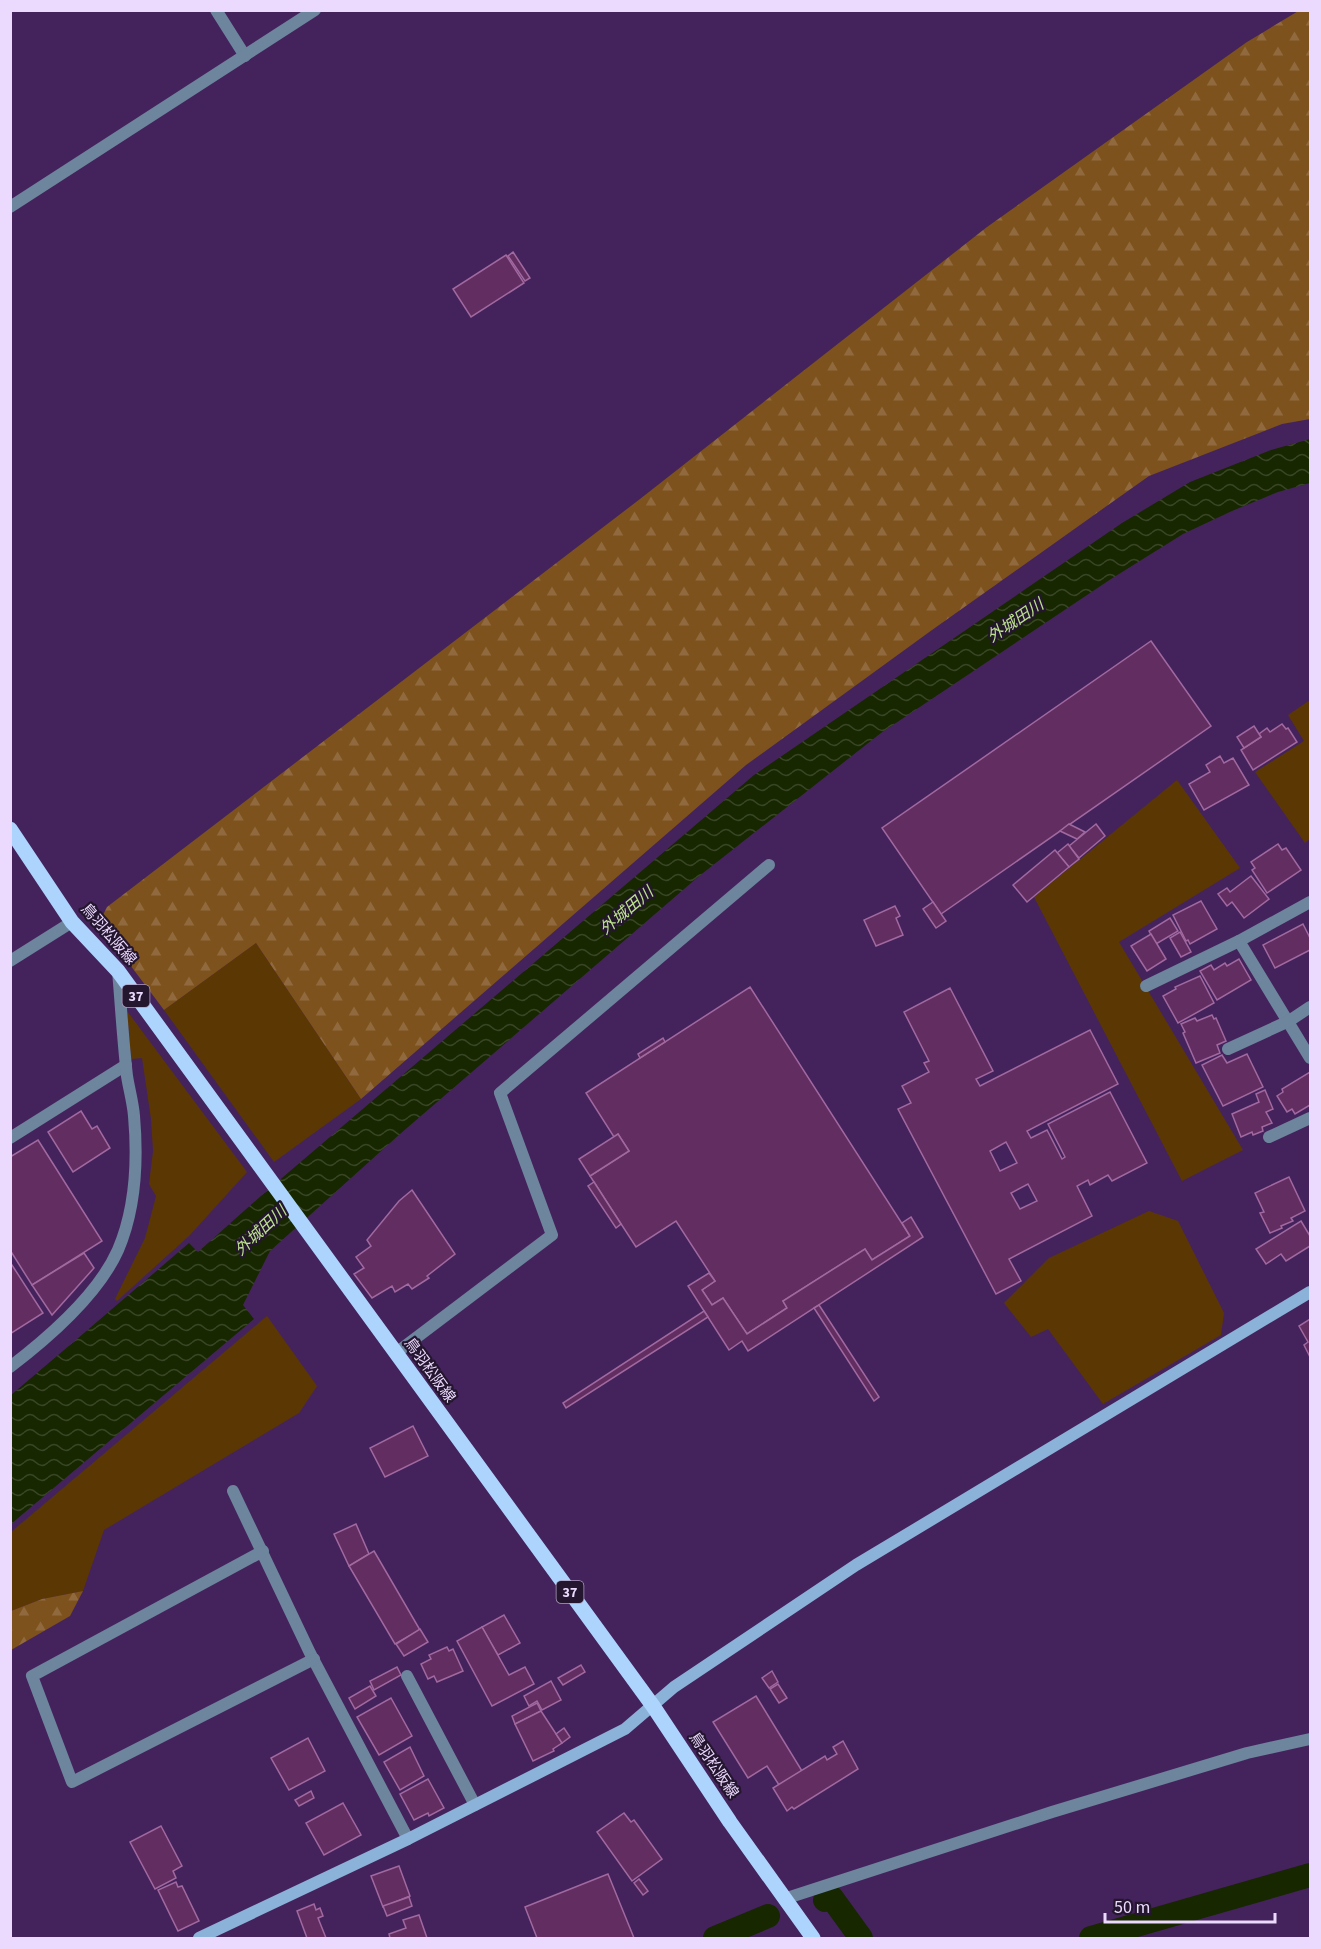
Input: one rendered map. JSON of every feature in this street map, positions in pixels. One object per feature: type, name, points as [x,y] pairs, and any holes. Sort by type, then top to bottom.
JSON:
[{"type":"main road","name":"鳥羽松阪線","points":[[10,829],[72,922],[118,971],[653,1706],[730,1822],[813,1938]]},
{"type":"street","points":[[216,10],[245,56]]},
{"type":"street","points":[[10,207],[315,10]]},
{"type":"street","points":[[396,1353],[552,1235],[500,1093],[770,865]]},
{"type":"street","points":[[1146,986],[1239,941],[1311,902]]},
{"type":"street","points":[[10,960],[72,922]]},
{"type":"street","points":[[1239,941],[1311,1058]]},
{"type":"street","points":[[10,1368],[47,1336],[89,1294],[117,1251],[130,1213],[136,1168],[134,1116],[126,1065],[118,971]]},
{"type":"street","points":[[1228,1049],[1289,1021],[1311,1007]]},
{"type":"street","points":[[10,1138],[126,1065]]},
{"type":"street","points":[[1269,1137],[1311,1118]]},
{"type":"street","points":[[199,1938],[408,1839],[625,1729],[674,1687],[856,1565],[1311,1292]]},
{"type":"street","points":[[233,1491],[314,1659],[408,1839]]},
{"type":"street","points":[[263,1551],[32,1676],[72,1782],[314,1659]]},
{"type":"street","points":[[407,1676],[475,1805]]},
{"type":"street","points":[[784,1899],[1063,1808],[1247,1753],[1311,1739]]},
{"type":"shaded area","points":[[1310,700],[1310,839],[1305,843],[1255,772],[1304,741],[1288,715]]},
{"type":"shaded area","points":[[1177,780],[1240,868],[1119,942],[1243,1150],[1182,1181],[1034,897]]},
{"type":"shaded area","points":[[256,943],[361,1099],[274,1162],[164,1010]]},
{"type":"shaded area","points":[[127,1011],[247,1172],[190,1235],[117,1301],[115,1299],[145,1238],[156,1196],[149,1184],[153,1151],[142,1058],[131,1059]]},
{"type":"shaded area","points":[[1149,1211],[1178,1221],[1224,1313],[1221,1335],[1103,1404],[1048,1329],[1031,1337],[1004,1303],[1049,1258]]},
{"type":"shaded area","points":[[267,1316],[317,1386],[299,1413],[104,1530],[83,1591],[42,1599],[11,1611],[11,1532]]},
{"type":"green space","points":[[1300,10],[1310,11],[1310,419],[1282,424],[1149,476],[932,630],[746,765],[361,1099],[256,943],[164,1010],[106,933],[103,915],[107,907],[640,499],[987,227],[1247,42]]},
{"type":"green space","points":[[83,1591],[70,1616],[11,1650],[11,1611],[42,1599]]},
{"type":"water","name":"外城田川","points":[[1310,439],[1310,483],[1278,492],[1183,534],[1111,579],[881,733],[698,877],[400,1134],[270,1251],[243,1305],[254,1319],[11,1524],[11,1395],[189,1243],[198,1252],[754,775],[1122,523],[1190,482],[1271,450]]},
{"type":"building","points":[[513,252],[530,278],[525,281],[508,256]]},
{"type":"building","points":[[506,255],[524,283],[471,317],[453,289]]},
{"type":"building","points":[[1151,641],[1211,726],[941,914],[882,828]]},
{"type":"building","points":[[1282,724],[1286,729],[1288,728],[1297,742],[1253,770],[1241,750],[1261,737],[1259,734],[1267,728],[1270,732]]},
{"type":"building","points":[[1254,726],[1261,737],[1244,748],[1237,737]]},
{"type":"building","points":[[1220,756],[1224,763],[1233,758],[1249,785],[1204,810],[1189,784],[1210,772],[1206,765]]},
{"type":"building","points":[[1069,824],[1085,832],[1077,839],[1060,831]]},
{"type":"building","points":[[1096,824],[1105,836],[1079,858],[1069,846]]},
{"type":"building","points":[[1068,844],[1079,859],[1069,867],[1057,853]]},
{"type":"building","points":[[1278,844],[1282,850],[1286,848],[1301,870],[1267,893],[1252,870],[1255,868],[1251,862]]},
{"type":"building","points":[[1055,850],[1069,867],[1027,902],[1013,885]]},
{"type":"building","points":[[1251,876],[1269,899],[1244,918],[1232,902],[1227,906],[1218,894],[1227,888],[1230,892]]},
{"type":"building","points":[[1201,901],[1217,929],[1190,944],[1188,940],[1186,941],[1173,915]]},
{"type":"building","points":[[933,902],[946,921],[936,928],[923,909]]},
{"type":"building","points":[[895,906],[900,916],[896,918],[903,935],[876,946],[864,920]]},
{"type":"building","points":[[1170,918],[1178,931],[1156,944],[1149,931]]},
{"type":"building","points":[[1303,924],[1310,938],[1310,950],[1275,968],[1263,945]]},
{"type":"building","points":[[1180,932],[1191,952],[1181,957],[1170,938]]},
{"type":"building","points":[[1151,934],[1166,959],[1147,971],[1131,946]]},
{"type":"building","points":[[1239,959],[1251,980],[1217,1000],[1200,971],[1211,965],[1214,970],[1225,963],[1227,966]]},
{"type":"building","points":[[1200,976],[1214,1003],[1178,1023],[1163,996],[1176,989],[1175,987]]},
{"type":"building","points":[[750,987],[910,1236],[872,1260],[865,1249],[783,1301],[787,1308],[747,1334],[723,1298],[712,1305],[702,1290],[715,1281],[676,1221],[636,1247],[590,1176],[629,1151],[618,1134],[614,1137],[586,1093]]},
{"type":"building","points":[[950,988],[993,1071],[976,1079],[980,1086],[1090,1030],[1118,1084],[1027,1131],[1031,1138],[1047,1130],[1062,1159],[1065,1157],[1048,1124],[1110,1092],[1147,1163],[1112,1181],[1108,1175],[1090,1185],[1088,1180],[1077,1186],[1092,1216],[1009,1259],[1021,1281],[996,1294],[898,1109],[911,1103],[902,1086],[929,1072],[924,1063],[929,1061],[904,1012]],"holes":[[[1006,1142],[1017,1163],[1000,1171],[990,1151]],[[1028,1184],[1037,1201],[1020,1209],[1011,1193]]]},
{"type":"building","points":[[1212,1015],[1214,1019],[1216,1018],[1226,1041],[1217,1045],[1220,1053],[1196,1063],[1181,1024],[1195,1018],[1197,1021]]},
{"type":"building","points":[[663,1038],[665,1042],[640,1058],[638,1054]]},
{"type":"building","points":[[1247,1054],[1263,1087],[1223,1106],[1202,1065],[1222,1055],[1227,1063]]},
{"type":"building","points":[[1310,1072],[1310,1105],[1295,1114],[1292,1109],[1287,1112],[1277,1096],[1283,1092],[1282,1089]]},
{"type":"building","points":[[1265,1090],[1273,1109],[1266,1112],[1272,1123],[1262,1127],[1263,1131],[1253,1135],[1252,1132],[1241,1137],[1232,1114],[1259,1102],[1256,1094]]},
{"type":"building","points":[[81,1111],[92,1129],[97,1126],[110,1148],[73,1172],[48,1132]]},
{"type":"building","points":[[618,1134],[629,1151],[590,1176],[579,1159]]},
{"type":"building","points":[[38,1140],[102,1241],[32,1285],[10,1250],[10,1157]]},
{"type":"building","points":[[1289,1177],[1305,1211],[1291,1218],[1293,1221],[1281,1226],[1282,1228],[1270,1233],[1260,1213],[1264,1212],[1255,1193]]},
{"type":"building","points":[[594,1182],[621,1224],[616,1228],[588,1186]]},
{"type":"building","points":[[412,1190],[455,1254],[427,1276],[429,1278],[412,1289],[408,1284],[395,1292],[392,1286],[372,1298],[354,1274],[364,1268],[356,1257],[371,1246],[367,1240],[399,1201]]},
{"type":"building","points":[[911,1217],[923,1237],[748,1351],[742,1341],[729,1350],[688,1286],[709,1273],[715,1281],[702,1290],[712,1305],[723,1298],[747,1334],[787,1308],[783,1301],[865,1249],[872,1260],[910,1236],[902,1223]]},
{"type":"building","points":[[1301,1221],[1310,1236],[1310,1246],[1286,1261],[1281,1254],[1266,1264],[1256,1249]]},
{"type":"building","points":[[84,1253],[94,1268],[52,1315],[32,1285]]},
{"type":"building","points":[[10,1262],[43,1313],[10,1334]]},
{"type":"building","points":[[819,1305],[879,1397],[874,1401],[814,1308]]},
{"type":"building","points":[[704,1311],[708,1317],[566,1408],[563,1403]]},
{"type":"building","points":[[1310,1319],[1310,1357],[1304,1345],[1308,1342],[1299,1326]]},
{"type":"building","points":[[413,1426],[428,1456],[385,1477],[370,1448]]},
{"type":"building","points":[[356,1524],[369,1554],[349,1566],[334,1534]]},
{"type":"building","points":[[374,1551],[420,1630],[395,1644],[349,1566]]},
{"type":"building","points":[[504,1615],[520,1643],[498,1655],[482,1627]]},
{"type":"building","points":[[482,1627],[509,1675],[525,1667],[534,1684],[492,1706],[457,1641]]},
{"type":"building","points":[[420,1629],[428,1642],[404,1656],[396,1644]]},
{"type":"building","points":[[447,1647],[449,1651],[453,1649],[463,1671],[437,1682],[434,1676],[428,1679],[421,1664],[431,1659],[429,1655]]},
{"type":"building","points":[[581,1665],[585,1672],[563,1685],[558,1678]]},
{"type":"building","points":[[397,1667],[401,1675],[374,1690],[370,1681]]},
{"type":"building","points":[[772,1671],[778,1682],[769,1688],[762,1678]]},
{"type":"building","points":[[551,1681],[561,1700],[542,1710],[537,1701],[529,1706],[524,1696]]},
{"type":"building","points":[[778,1684],[787,1698],[779,1703],[770,1689]]},
{"type":"building","points":[[370,1686],[376,1696],[355,1709],[349,1698]]},
{"type":"building","points":[[756,1696],[802,1771],[779,1785],[767,1766],[748,1778],[713,1722]]},
{"type":"building","points":[[391,1698],[412,1736],[379,1755],[357,1717]]},
{"type":"building","points":[[537,1703],[541,1711],[515,1724],[512,1716]]},
{"type":"building","points":[[541,1711],[562,1743],[553,1749],[554,1751],[533,1761],[515,1724]]},
{"type":"building","points":[[564,1728],[570,1737],[562,1743],[556,1734]]},
{"type":"building","points":[[308,1738],[325,1771],[289,1790],[271,1758]]},
{"type":"building","points":[[843,1741],[858,1769],[794,1809],[792,1807],[787,1811],[773,1788],[825,1756],[827,1760],[837,1754],[833,1747]]},
{"type":"building","points":[[410,1747],[424,1776],[400,1790],[384,1762]]},
{"type":"building","points":[[428,1779],[444,1808],[429,1816],[428,1813],[414,1820],[400,1794]]},
{"type":"building","points":[[311,1791],[314,1798],[299,1806],[295,1800]]},
{"type":"building","points":[[343,1803],[361,1835],[324,1855],[306,1823]]},
{"type":"building","points":[[624,1813],[631,1822],[634,1820],[662,1859],[632,1881],[597,1832]]},
{"type":"building","points":[[161,1826],[182,1866],[173,1871],[176,1878],[155,1889],[130,1842]]},
{"type":"building","points":[[399,1866],[410,1896],[383,1907],[371,1876]]},
{"type":"building","points":[[608,1874],[634,1938],[537,1938],[525,1907]]},
{"type":"building","points":[[639,1879],[648,1891],[643,1895],[634,1883]]},
{"type":"building","points":[[176,1882],[178,1887],[182,1886],[199,1921],[178,1931],[158,1890]]},
{"type":"building","points":[[409,1897],[412,1906],[387,1916],[383,1906]]},
{"type":"building","points":[[314,1904],[316,1910],[320,1908],[323,1916],[318,1918],[326,1938],[307,1938],[297,1911]]},
{"type":"building","points":[[419,1915],[427,1938],[390,1938],[389,1934],[406,1928],[403,1920]]},
{"type":"waterway","points":[[1091,1938],[1310,1875]]},
{"type":"waterway","points":[[825,1900],[832,1898],[861,1938]]},
{"type":"waterway","points":[[715,1938],[768,1916]]}]
